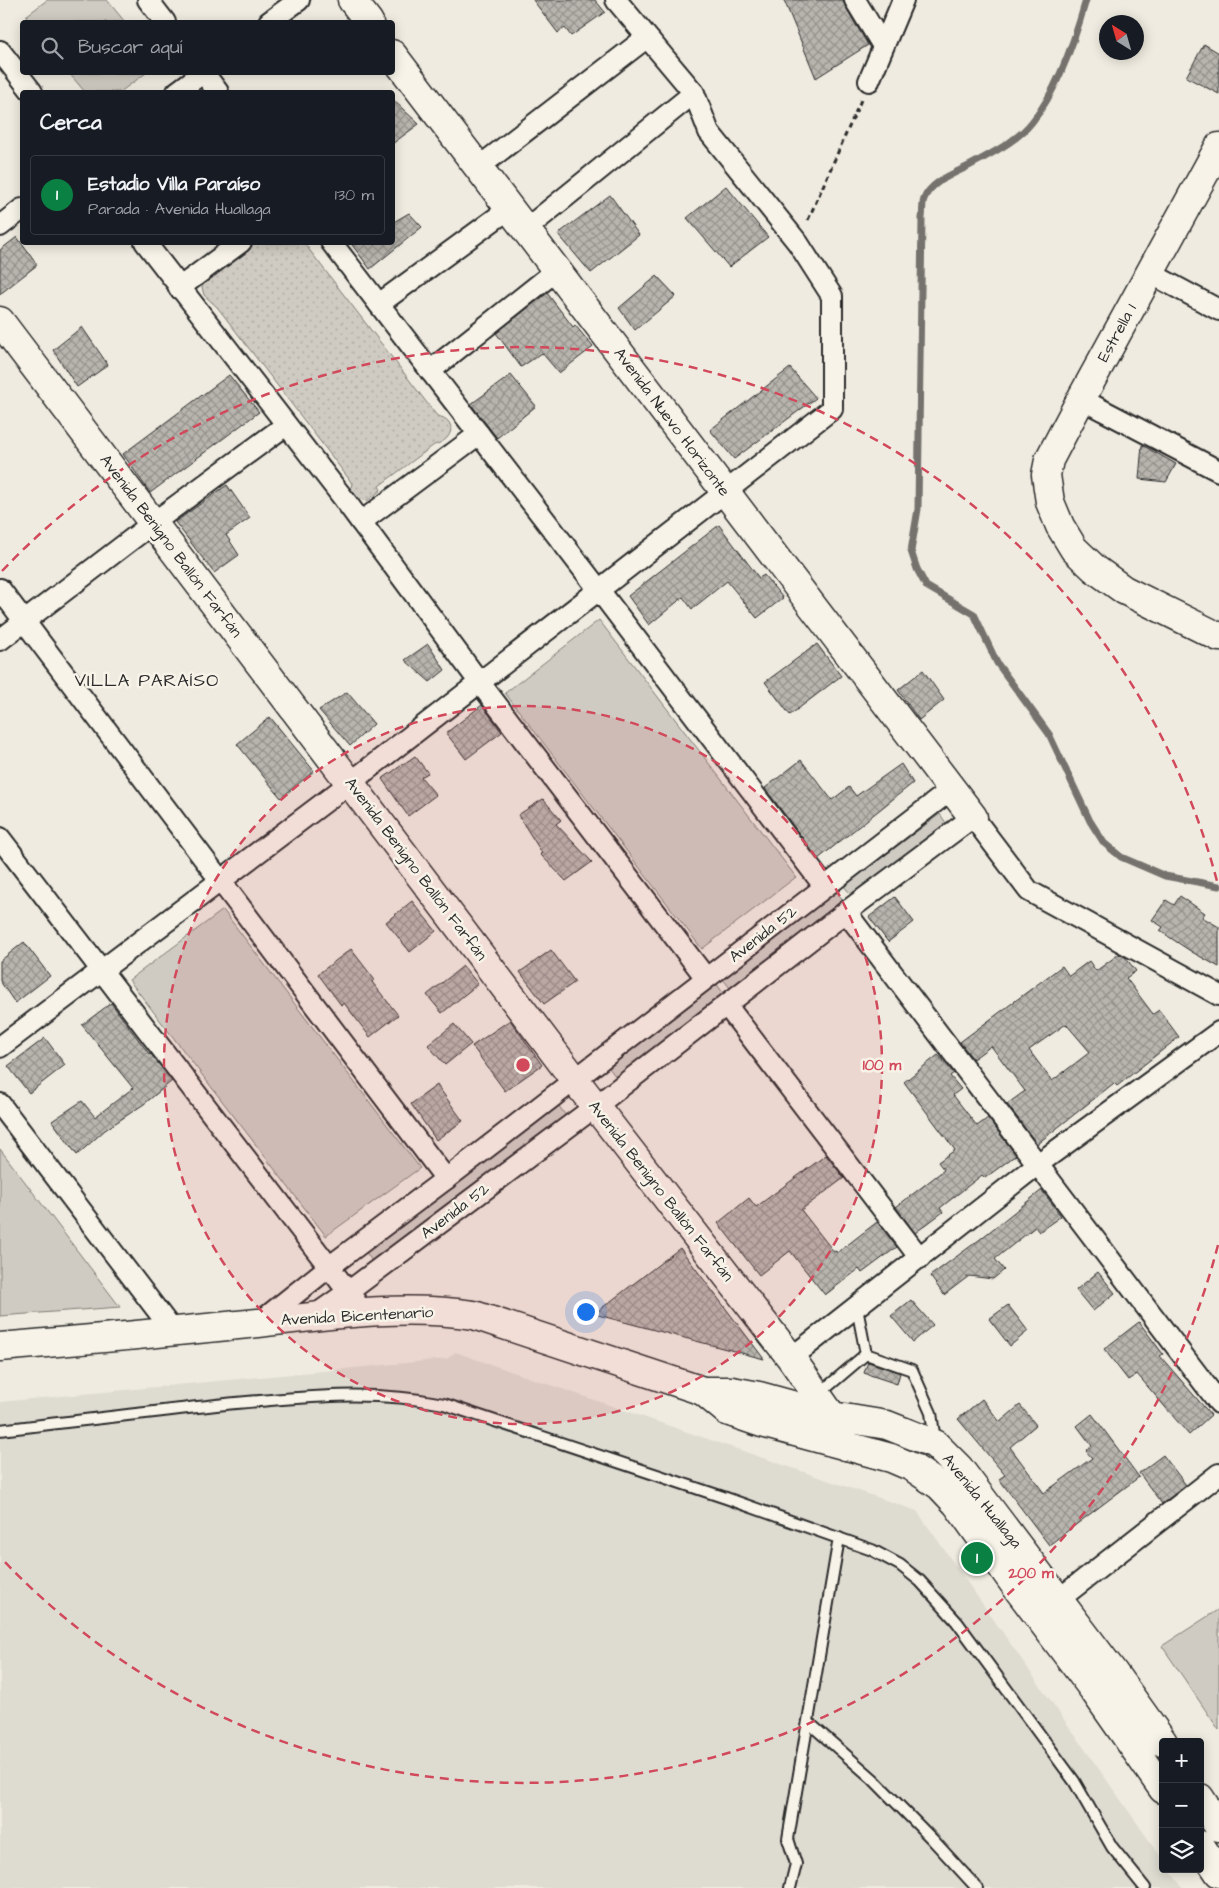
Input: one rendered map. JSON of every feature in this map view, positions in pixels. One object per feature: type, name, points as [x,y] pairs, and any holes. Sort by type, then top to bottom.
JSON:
[{"type":"street","points":[[148,0],[163,20]]},
{"type":"street","points":[[272,20],[299,0]]},
{"type":"street","points":[[352,0],[367,20]]},
{"type":"street","points":[[0,1047],[350,783],[832,409],[832,296],[798,243],[709,132],[694,94],[616,0]]},
{"type":"street","points":[[855,0],[883,46]]},
{"type":"street","points":[[869,81],[903,0]]},
{"type":"street","points":[[479,167],[646,38]]},
{"type":"street","points":[[0,51],[30,90]]},
{"type":"street","name":"Avenida Nuevo Horizonte","points":[[395,58],[973,817]]},
{"type":"street","points":[[180,90],[200,75]]},
{"type":"street","points":[[205,75],[216,90]]},
{"type":"street","points":[[379,304],[518,218],[694,94]]},
{"type":"street","name":"Estrella 1","points":[[1219,147],[1081,399],[1049,460],[1046,474],[1050,502],[1060,526],[1074,549],[1095,569],[1124,590],[1219,637]]},
{"type":"street","points":[[0,226],[20,211]]},
{"type":"street","points":[[147,245],[361,522],[480,683],[706,978]]},
{"type":"street","points":[[179,288],[237,245]]},
{"type":"street","points":[[333,245],[824,886]]},
{"type":"street","points":[[430,371],[557,270]]},
{"type":"street","points":[[1150,273],[1219,310]]},
{"type":"street","name":"Avenida Benigno Ballón Farfán","points":[[0,321],[575,1080],[791,1358],[825,1406],[846,1446]]},
{"type":"street","points":[[1081,399],[1219,471]]},
{"type":"street","points":[[0,640],[153,523],[286,425]]},
{"type":"street","points":[[361,522],[479,434]]},
{"type":"street","points":[[0,589],[446,1179]]},
{"type":"street","name":"Avenida 52","points":[[260,1322],[952,789]]},
{"type":"street","points":[[973,817],[1029,890],[1219,994]]},
{"type":"street","name":"Avenida 52","points":[[356,1302],[596,1106],[846,912],[973,817]]},
{"type":"street","points":[[0,838],[356,1302]]},
{"type":"street","points":[[846,912],[1219,1403]]},
{"type":"street","points":[[726,1006],[920,1258]]},
{"type":"street","points":[[791,1358],[1038,1164],[1219,1032]]},
{"type":"street","points":[[0,1104],[172,1331]]},
{"type":"street","name":"Avenida Bicentenario","points":[[0,1347],[314,1316],[356,1302],[474,1315],[703,1391],[741,1393],[825,1406]]},
{"type":"street","name":"Avenida Bicentenario","points":[[703,1391],[727,1411],[762,1423],[846,1446]]},
{"type":"street","name":"Avenida Huallaga","points":[[825,1406],[886,1425],[935,1444],[959,1468],[1048,1608],[1093,1690],[1159,1783]]},
{"type":"street","name":"Avenida Huallaga","points":[[846,1446],[891,1458],[912,1467],[940,1486],[1048,1608],[1113,1672],[1160,1738]]},
{"type":"street","points":[[1048,1608],[1219,1474]]},
{"type":"street","points":[[1204,1804],[1219,1827]]},
{"type":"street","points":[[1204,1851],[1219,1873]]},
{"type":"lane","points":[[856,1308],[866,1354]]},
{"type":"lane","points":[[825,1406],[866,1354]]},
{"type":"lane","points":[[866,1354],[912,1370],[931,1413],[935,1444]]},
{"type":"lane","points":[[0,1430],[284,1398],[369,1395],[418,1399],[444,1404],[726,1498],[872,1550],[900,1565],[920,1581],[957,1622],[1068,1773],[1112,1847],[1145,1888]]},
{"type":"lane","points":[[790,1888],[796,1864],[788,1839],[839,1538]]},
{"type":"lane","points":[[808,1722],[873,1779],[934,1840],[977,1888]]},
{"type":"path","points":[[798,243],[869,81]]},
{"type":"shaded area","points":[[47,0],[107,0],[123,20],[29,20],[26,16]]},
{"type":"shaded area","points":[[71,75],[143,75],[123,90],[83,90]]},
{"type":"shaded area","points":[[252,245],[306,245],[437,416],[448,421],[451,430],[446,439],[434,445],[379,486],[381,490],[367,501],[357,498],[350,490],[352,484],[349,479],[218,308],[204,295],[202,287],[206,280]]},
{"type":"shaded area","points":[[599,620],[796,877],[702,949],[505,693]]},
{"type":"shaded area","points":[[940,814],[946,823],[851,895],[844,886]]},
{"type":"shaded area","points":[[836,891],[843,900],[730,988],[722,978]]},
{"type":"shaded area","points":[[223,910],[420,1168],[326,1236],[129,980]]},
{"type":"shaded area","points":[[716,983],[723,993],[616,1077],[609,1068]]},
{"type":"shaded area","points":[[559,1106],[566,1116],[372,1261],[365,1251]]},
{"type":"shaded area","points":[[0,1149],[120,1307],[0,1316]]},
{"type":"shaded area","points":[[455,1352],[917,1511],[1159,1854],[1159,1873],[1172,1873],[1183,1888],[0,1888],[0,1402],[447,1359]]},
{"type":"shaded area","points":[[1219,1609],[1219,1730],[1162,1646]]},
{"type":"building","points":[[533,0],[595,0],[605,12],[571,36],[565,28],[558,33]]},
{"type":"building","points":[[784,0],[843,0],[868,45],[816,78]]},
{"type":"building","points":[[1204,44],[1219,53],[1219,94],[1186,77]]},
{"type":"building","points":[[395,102],[419,124],[395,142]]},
{"type":"building","points":[[726,186],[768,237],[729,267],[687,218]]},
{"type":"building","points":[[610,195],[639,235],[591,273],[558,234]]},
{"type":"building","points":[[409,213],[422,227],[370,269],[352,245],[395,245],[395,221]]},
{"type":"building","points":[[17,237],[20,245],[23,245],[37,265],[0,294],[0,250]]},
{"type":"building","points":[[657,276],[676,296],[635,330],[619,308]]},
{"type":"building","points":[[547,293],[573,327],[575,325],[593,347],[559,373],[542,353],[521,367],[496,333]]},
{"type":"building","points":[[82,327],[108,365],[77,387],[53,350]]},
{"type":"building","points":[[790,368],[816,398],[734,459],[710,430]]},
{"type":"building","points":[[229,375],[259,412],[150,493],[123,454]]},
{"type":"building","points":[[511,375],[536,406],[497,438],[471,404]]},
{"type":"building","points":[[1142,445],[1176,464],[1166,482],[1139,479]]},
{"type":"building","points":[[227,485],[250,518],[226,535],[239,555],[214,573],[175,522]]},
{"type":"building","points":[[719,525],[759,578],[764,575],[783,598],[757,618],[727,581],[692,609],[683,597],[649,625],[628,596]]},
{"type":"building","points":[[428,644],[445,670],[430,682],[405,660]]},
{"type":"building","points":[[817,644],[841,676],[790,715],[765,682]]},
{"type":"building","points":[[923,670],[944,700],[919,720],[898,690]]},
{"type":"building","points":[[347,692],[374,724],[350,746],[319,710]]},
{"type":"building","points":[[482,705],[502,732],[466,759],[446,733]]},
{"type":"building","points":[[270,717],[314,771],[281,798],[237,744]]},
{"type":"building","points":[[415,756],[428,773],[421,777],[436,795],[408,816],[382,779]]},
{"type":"building","points":[[801,760],[832,800],[849,787],[856,796],[901,764],[913,783],[818,859],[765,788]]},
{"type":"building","points":[[543,799],[561,820],[556,824],[592,862],[566,881],[540,854],[542,853],[518,815]]},
{"type":"building","points":[[1180,896],[1205,913],[1202,917],[1219,927],[1219,967],[1160,931],[1163,927],[1152,920],[1166,900],[1174,905]]},
{"type":"building","points":[[895,897],[914,922],[888,942],[869,917]]},
{"type":"building","points":[[412,901],[436,931],[410,952],[386,922]]},
{"type":"building","points":[[24,942],[50,976],[15,1003],[0,981],[0,961]]},
{"type":"building","points":[[351,949],[374,979],[372,982],[398,1015],[370,1037],[344,1003],[341,1005],[318,974]]},
{"type":"building","points":[[551,950],[575,982],[544,1004],[520,972]]},
{"type":"building","points":[[1119,954],[1125,957],[1136,971],[1126,978],[1153,1014],[1159,1010],[1179,1037],[1117,1086],[1114,1083],[1037,1144],[1007,1104],[1025,1091],[991,1046],[973,1059],[960,1042],[1062,966],[1069,976],[1089,961],[1096,971]],"holes":[[[1066,1024],[1090,1052],[1052,1081],[1029,1050]]]},
{"type":"building","points":[[463,966],[478,984],[442,1013],[427,995]]},
{"type":"building","points":[[111,1003],[172,1081],[144,1104],[105,1130],[77,1155],[52,1121],[82,1101],[95,1117],[133,1088],[82,1025]]},
{"type":"building","points":[[510,1020],[542,1065],[505,1091],[472,1046]]},
{"type":"building","points":[[454,1024],[471,1044],[445,1065],[428,1045]]},
{"type":"building","points":[[45,1038],[65,1065],[29,1093],[8,1066]]},
{"type":"building","points":[[938,1055],[954,1073],[950,1076],[961,1089],[953,1095],[977,1126],[988,1118],[1016,1155],[985,1178],[982,1175],[940,1208],[943,1212],[915,1233],[896,1207],[944,1170],[938,1162],[955,1150],[904,1082]]},
{"type":"building","points":[[437,1085],[463,1121],[436,1140],[411,1104]]},
{"type":"building","points":[[826,1155],[844,1178],[801,1210],[834,1252],[836,1251],[837,1253],[877,1222],[897,1247],[862,1273],[859,1269],[825,1295],[790,1251],[759,1275],[718,1223],[749,1198],[756,1207]]},
{"type":"building","points":[[1042,1190],[1061,1216],[1039,1232],[1035,1227],[995,1259],[1004,1270],[993,1279],[969,1276],[944,1295],[930,1276]]},
{"type":"building","points":[[680,1248],[764,1359],[594,1314]]},
{"type":"building","points":[[1098,1272],[1115,1293],[1093,1311],[1076,1290]]},
{"type":"building","points":[[911,1300],[933,1325],[913,1342],[891,1316]]},
{"type":"building","points":[[1008,1305],[1028,1331],[1010,1346],[989,1319]]},
{"type":"building","points":[[1139,1322],[1163,1354],[1160,1356],[1211,1415],[1189,1435],[1137,1374],[1128,1380],[1104,1349]]},
{"type":"building","points":[[868,1362],[900,1373],[897,1384],[864,1373]]},
{"type":"building","points":[[982,1399],[1000,1422],[1020,1405],[1036,1425],[1010,1447],[1044,1493],[1092,1458],[1086,1451],[1092,1446],[1077,1426],[1092,1414],[1139,1477],[1049,1545],[999,1479],[1005,1475],[958,1419]]},
{"type":"building","points":[[1163,1455],[1186,1485],[1162,1504],[1139,1473]]},
{"type":"waterway","points":[[1086,0],[1077,31],[1058,80],[1032,122],[1006,145],[940,181],[933,186],[924,199],[922,218],[918,509],[911,551],[917,569],[926,586],[974,614],[997,663],[1049,734],[1090,821],[1104,843],[1121,857],[1165,876],[1219,886]]},
{"type":"place","name":"Estadio Villa Paraíso","points":[[977,1558]]},
{"type":"district","name":"VILLA PARAÍSO","points":[[147,680]]}]
